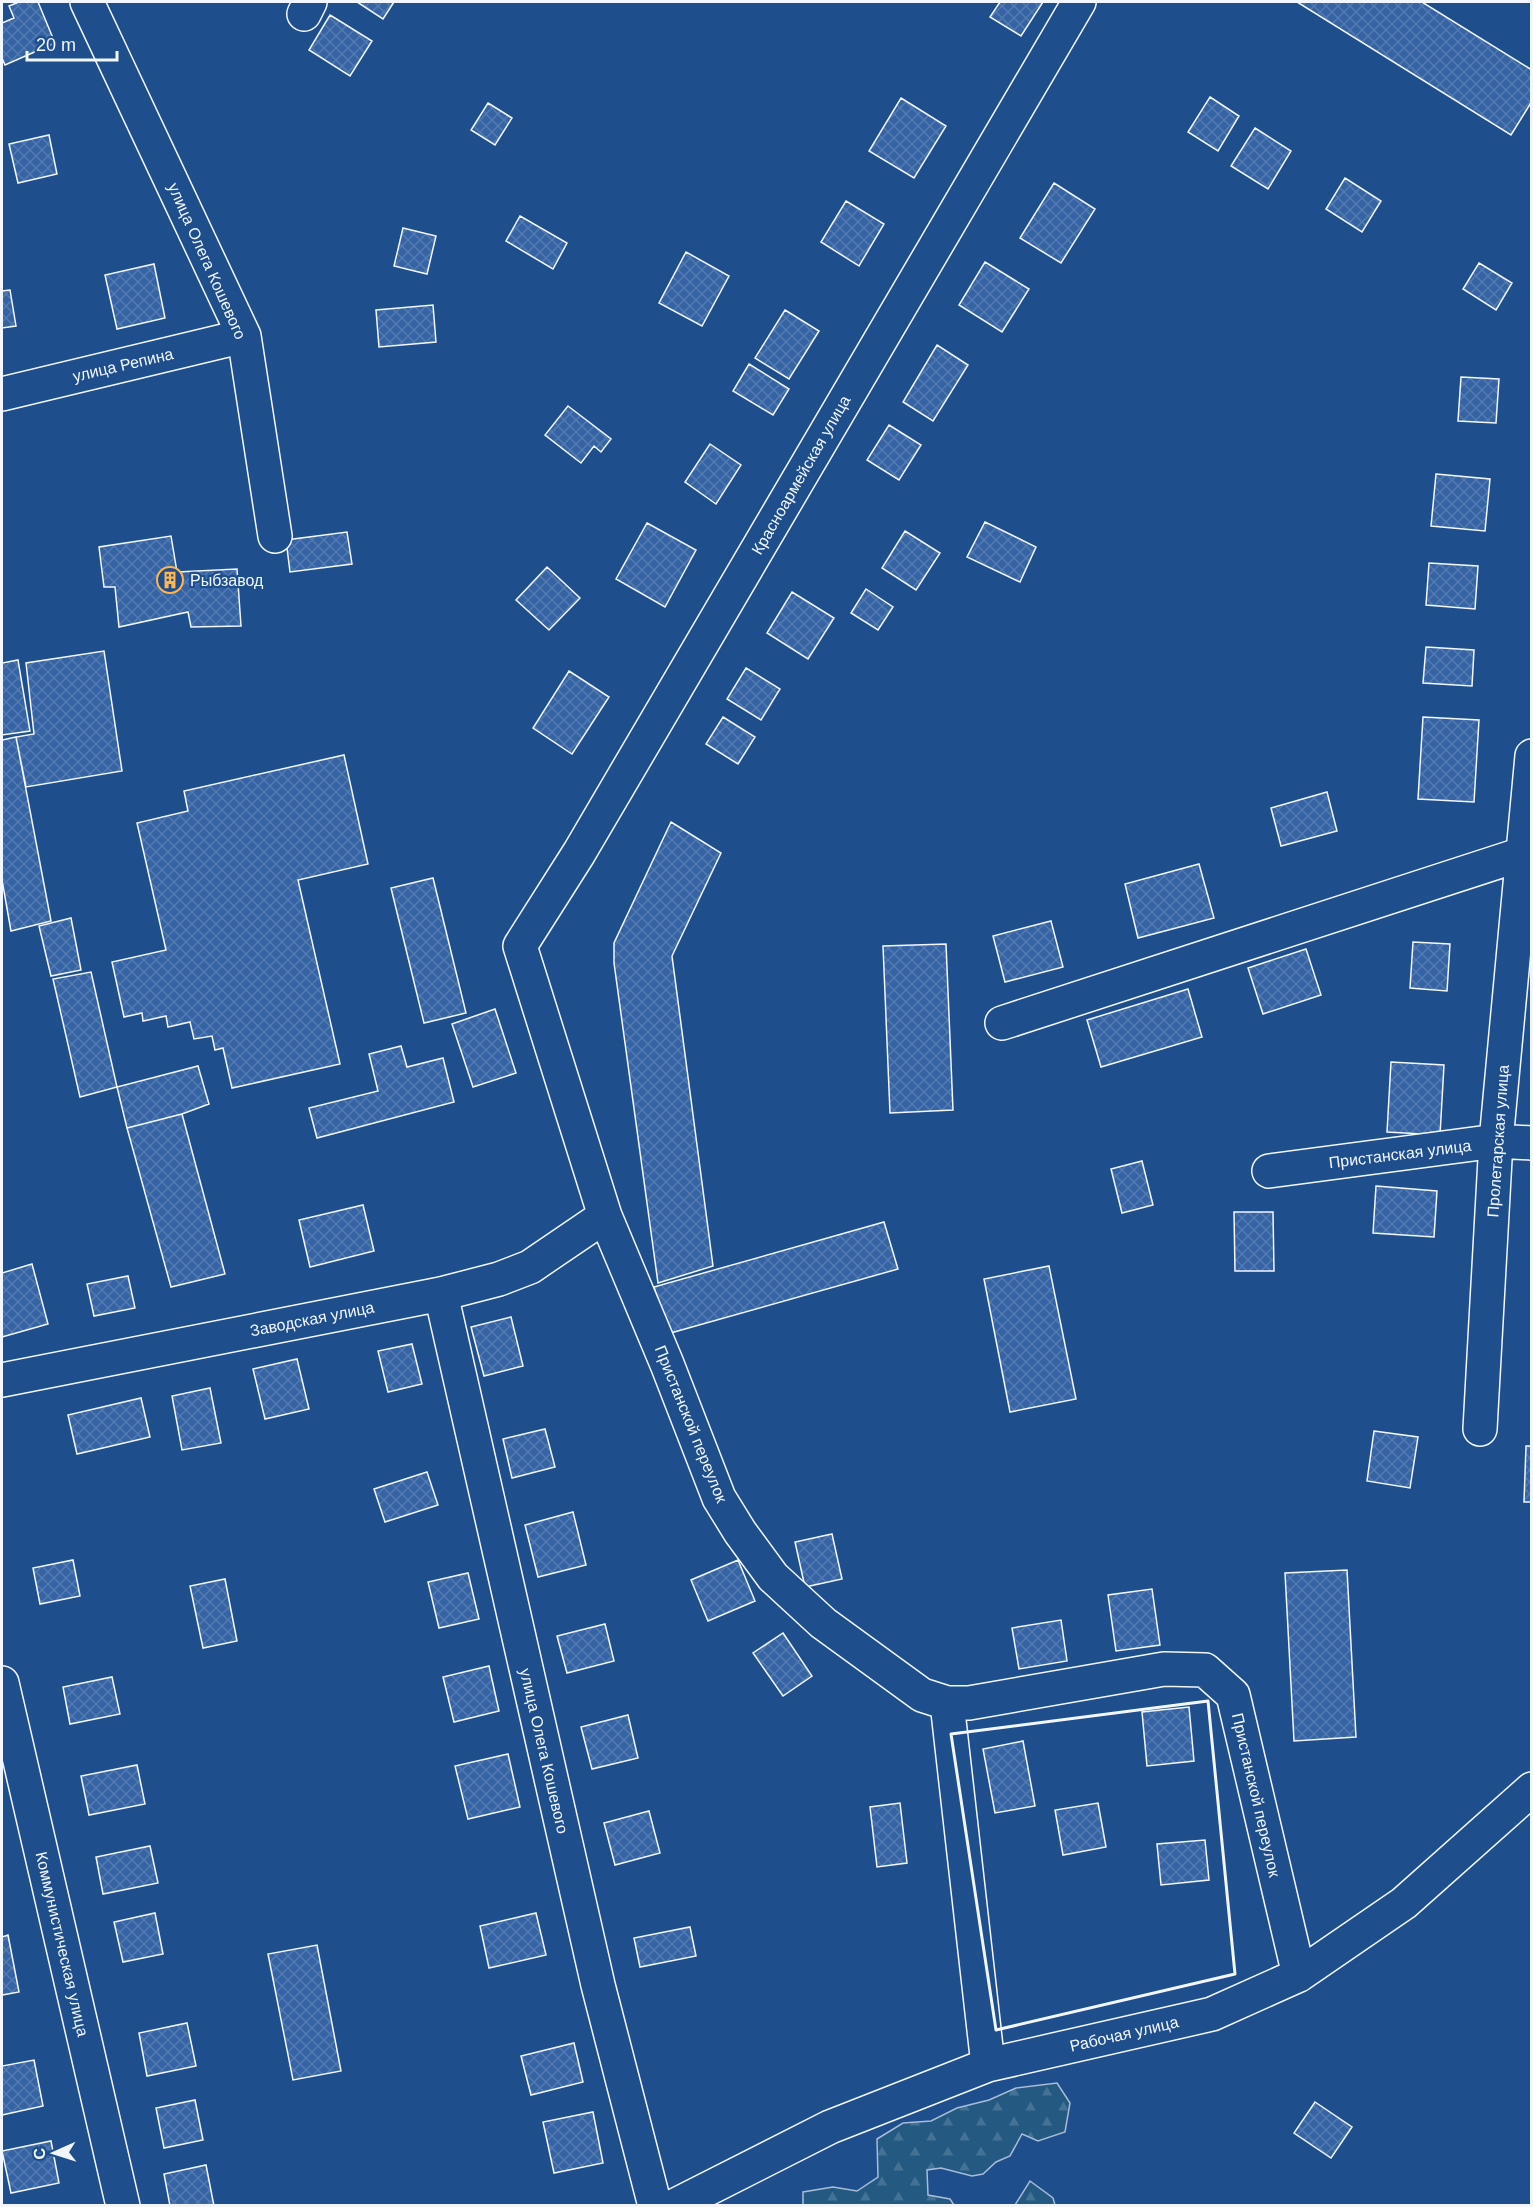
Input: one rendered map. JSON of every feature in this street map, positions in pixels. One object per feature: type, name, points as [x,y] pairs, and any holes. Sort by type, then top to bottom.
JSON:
[{"type":"street","name":"улица Олега Кошевого","points":[[87,2],[244,336],[275,536]]},
{"type":"street","name":"Красноармейская улица","points":[[520,946],[579,854],[1079,2]]},
{"type":"street","name":"улица Репина","points":[[2,394],[244,336]]},
{"type":"street","name":"Пролетарская улица","points":[[1480,1430],[1496,1141],[1532,756]]},
{"type":"street","points":[[1002,1023],[1522,854]]},
{"type":"street","name":"Пристанской переулок","points":[[520,946],[605,1216],[667,1364],[719,1498],[740,1532],[773,1577],[823,1623],[922,1695],[947,1703],[969,1703],[1164,1669],[1205,1670],[1233,1695],[1299,1975]]},
{"type":"street","name":"Пристанская улица","points":[[1269,1171],[1496,1141],[1532,1143]]},
{"type":"street","name":"Заводская улица","points":[[2,1380],[441,1294],[499,1279],[530,1267],[605,1216]]},
{"type":"street","name":"улица Олега Кошевого","points":[[441,1294],[597,1985],[655,2205]]},
{"type":"street","name":"Коммунистическая улица","points":[[2,1683],[123,2205]]},
{"type":"street","points":[[947,1703],[988,2066]]},
{"type":"street","name":"Рабочая улица","points":[[674,2205],[830,2127],[988,2066],[1212,2014],[1299,1975],[1404,1903],[1532,1789]]},
{"type":"green space","points":[[1057,2083],[1070,2103],[1065,2132],[1038,2141],[1022,2134],[1010,2156],[996,2162],[983,2174],[972,2176],[941,2168],[927,2170],[928,2195],[950,2199],[954,2205],[803,2205],[803,2192],[833,2187],[857,2191],[878,2177],[877,2139],[903,2123],[931,2121],[957,2108],[989,2100],[1016,2088]]},
{"type":"green space","points":[[1030,2181],[1053,2198],[1055,2205],[1015,2205]]},
{"type":"building","points":[[19,2],[38,2],[55,43],[5,65],[2,58],[2,23],[14,18],[9,6]]},
{"type":"building","points":[[357,2],[394,2],[383,19]]},
{"type":"building","points":[[1000,2],[1043,2],[1021,36],[990,17]]},
{"type":"building","points":[[1297,2],[1422,2],[1532,70],[1532,101],[1511,135]]},
{"type":"building","points":[[330,15],[372,41],[350,76],[309,50]]},
{"type":"building","points":[[1210,97],[1239,116],[1218,151],[1188,132]]},
{"type":"building","points":[[901,98],[946,126],[914,178],[869,151]]},
{"type":"building","points":[[488,103],[512,118],[495,145],[471,130]]},
{"type":"building","points":[[1255,128],[1291,151],[1268,189],[1231,166]]},
{"type":"building","points":[[49,135],[57,174],[18,183],[9,144]]},
{"type":"building","points":[[1345,178],[1381,201],[1362,232],[1326,209]]},
{"type":"building","points":[[1054,183],[1095,209],[1061,263],[1020,238]]},
{"type":"building","points":[[846,201],[884,224],[859,266],[821,242]]},
{"type":"building","points":[[520,216],[567,243],[553,269],[506,241]]},
{"type":"building","points":[[403,228],[436,236],[427,274],[394,266]]},
{"type":"building","points":[[686,252],[729,276],[702,326],[659,303]]},
{"type":"building","points":[[985,262],[1029,289],[1002,332],[959,305]]},
{"type":"building","points":[[1479,263],[1512,283],[1496,310],[1463,289]]},
{"type":"building","points":[[154,264],[165,318],[117,329],[105,275]]},
{"type":"building","points":[[10,290],[16,326],[2,328],[2,291]]},
{"type":"building","points":[[433,305],[436,342],[379,347],[376,310]]},
{"type":"building","points":[[785,310],[819,331],[789,379],[755,358]]},
{"type":"building","points":[[937,345],[968,365],[933,421],[903,402]]},
{"type":"building","points":[[749,364],[789,389],[773,415],[733,391]]},
{"type":"building","points":[[1461,377],[1499,379],[1496,423],[1458,421]]},
{"type":"building","points":[[568,406],[611,439],[601,452],[594,446],[581,463],[545,435]]},
{"type":"building","points":[[889,425],[921,445],[899,480],[867,460]]},
{"type":"building","points":[[710,444],[741,465],[716,504],[685,482]]},
{"type":"building","points":[[1436,474],[1490,479],[1485,531],[1431,526]]},
{"type":"building","points":[[985,522],[1036,547],[1020,582],[967,557]]},
{"type":"building","points":[[647,523],[696,550],[665,607],[616,579]]},
{"type":"building","points":[[905,531],[940,553],[916,590],[882,568]]},
{"type":"building","points":[[347,532],[352,564],[290,572],[286,540]]},
{"type":"building","name":"Рыбзавод","points":[[171,536],[177,572],[237,569],[241,626],[191,627],[188,612],[119,627],[115,587],[104,587],[99,547]]},
{"type":"building","points":[[1429,563],[1478,566],[1475,609],[1426,605]]},
{"type":"building","points":[[547,567],[580,598],[549,630],[516,600]]},
{"type":"building","points":[[866,589],[893,607],[878,630],[851,613]]},
{"type":"building","points":[[792,592],[834,618],[808,659],[767,633]]},
{"type":"building","points":[[1426,647],[1474,650],[1472,686],[1423,683]]},
{"type":"building","points":[[104,651],[122,771],[26,787],[16,737],[34,734],[26,663]]},
{"type":"building","points":[[18,660],[30,731],[2,735],[2,663]]},
{"type":"building","points":[[746,668],[780,689],[761,720],[727,699]]},
{"type":"building","points":[[569,671],[609,697],[572,754],[533,728]]},
{"type":"building","points":[[723,717],[755,737],[738,764],[706,744]]},
{"type":"building","points":[[1423,717],[1479,720],[1474,802],[1418,799]]},
{"type":"building","points":[[16,737],[51,921],[11,931],[2,880],[2,740]]},
{"type":"building","points":[[344,755],[368,864],[298,880],[340,1064],[232,1088],[223,1048],[215,1050],[212,1036],[194,1039],[190,1022],[168,1027],[166,1016],[143,1021],[142,1013],[124,1017],[112,962],[166,950],[137,823],[188,811],[184,791]]},
{"type":"building","points":[[1327,792],[1337,831],[1281,846],[1271,808]]},
{"type":"building","points":[[671,822],[721,853],[672,956],[713,1266],[658,1283],[614,963],[614,943]]},
{"type":"building","points":[[1199,864],[1214,918],[1138,938],[1125,884]]},
{"type":"building","points":[[433,878],[466,1013],[424,1023],[391,888]]},
{"type":"building","points":[[71,918],[81,970],[51,976],[39,926]]},
{"type":"building","points":[[1051,921],[1063,967],[1005,982],[993,936]]},
{"type":"building","points":[[1413,942],[1450,944],[1447,991],[1410,988]]},
{"type":"building","points":[[946,944],[953,1110],[890,1113],[883,946]]},
{"type":"building","points":[[1306,949],[1321,995],[1263,1014],[1248,968]]},
{"type":"building","points":[[91,972],[117,1087],[80,1097],[53,979]]},
{"type":"building","points":[[1188,989],[1202,1037],[1101,1067],[1087,1020]]},
{"type":"building","points":[[495,1009],[516,1073],[473,1087],[452,1024]]},
{"type":"building","points":[[401,1046],[407,1067],[443,1058],[454,1102],[317,1138],[309,1108],[378,1091],[369,1054]]},
{"type":"building","points":[[1391,1062],[1444,1065],[1440,1135],[1387,1132]]},
{"type":"building","points":[[198,1066],[209,1104],[182,1114],[127,1128],[117,1087]]},
{"type":"building","points":[[182,1114],[225,1274],[171,1287],[127,1128]]},
{"type":"building","points":[[1142,1161],[1153,1205],[1122,1213],[1111,1169]]},
{"type":"building","points":[[1376,1186],[1437,1191],[1434,1237],[1373,1233]]},
{"type":"building","points":[[363,1205],[374,1251],[310,1267],[299,1220]]},
{"type":"building","points":[[1234,1212],[1273,1212],[1274,1271],[1235,1271]]},
{"type":"building","points":[[884,1222],[898,1269],[667,1334],[654,1287]]},
{"type":"building","points":[[32,1264],[48,1324],[2,1337],[2,1273]]},
{"type":"building","points":[[1049,1266],[1076,1399],[1010,1412],[984,1279]]},
{"type":"building","points":[[128,1276],[135,1308],[94,1316],[87,1284]]},
{"type":"building","points":[[511,1317],[523,1366],[484,1376],[471,1327]]},
{"type":"building","points":[[412,1344],[422,1384],[388,1392],[378,1351]]},
{"type":"building","points":[[297,1359],[309,1409],[265,1419],[253,1369]]},
{"type":"building","points":[[210,1388],[221,1443],[182,1450],[172,1396]]},
{"type":"building","points":[[141,1398],[150,1437],[77,1454],[68,1415]]},
{"type":"building","points":[[545,1429],[555,1467],[512,1478],[503,1439]]},
{"type":"building","points":[[1374,1431],[1418,1437],[1410,1488],[1367,1481]]},
{"type":"building","points":[[1526,1446],[1532,1446],[1532,1502],[1524,1502]]},
{"type":"building","points":[[427,1472],[438,1505],[385,1522],[374,1489]]},
{"type":"building","points":[[573,1512],[586,1565],[538,1577],[525,1525]]},
{"type":"building","points":[[832,1534],[842,1579],[805,1587],[795,1542]]},
{"type":"building","points":[[73,1560],[80,1596],[40,1604],[33,1568]]},
{"type":"building","points":[[738,1560],[755,1601],[708,1621],[691,1580]]},
{"type":"building","points":[[1347,1570],[1356,1737],[1294,1741],[1285,1573]]},
{"type":"building","points":[[468,1573],[479,1619],[439,1628],[428,1582]]},
{"type":"building","points":[[225,1579],[237,1641],[203,1648],[190,1586]]},
{"type":"building","points":[[1152,1589],[1160,1645],[1116,1651],[1108,1595]]},
{"type":"building","points":[[1061,1620],[1067,1661],[1019,1669],[1012,1628]]},
{"type":"building","points":[[605,1624],[614,1661],[567,1673],[557,1636]]},
{"type":"building","points":[[783,1633],[812,1676],[783,1696],[753,1653]]},
{"type":"building","points":[[489,1666],[499,1711],[454,1722],[443,1677]]},
{"type":"building","points":[[112,1677],[120,1714],[70,1724],[63,1687]]},
{"type":"building","points":[[1189,1707],[1194,1761],[1147,1766],[1142,1712]]},
{"type":"building","points":[[628,1715],[638,1758],[592,1769],[581,1727]]},
{"type":"building","points":[[1023,1741],[1035,1806],[995,1813],[983,1749]]},
{"type":"building","points":[[508,1754],[520,1807],[468,1819],[455,1766]]},
{"type":"building","points":[[137,1765],[145,1804],[89,1815],[81,1776]]},
{"type":"building","points":[[900,1803],[907,1863],[877,1867],[870,1807]]},
{"type":"building","points":[[1098,1803],[1106,1847],[1063,1855],[1055,1810]]},
{"type":"building","points":[[649,1811],[660,1853],[615,1865],[604,1823]]},
{"type":"building","points":[[1205,1840],[1209,1880],[1161,1885],[1157,1844]]},
{"type":"building","points":[[150,1846],[158,1883],[103,1894],[96,1857]]},
{"type":"building","points":[[155,1913],[163,1954],[123,1962],[114,1922]]},
{"type":"building","points":[[536,1913],[546,1955],[489,1968],[480,1926]]},
{"type":"building","points":[[690,1927],[696,1956],[640,1967],[634,1938]]},
{"type":"building","points":[[8,1935],[19,1992],[2,1995],[2,1937]]},
{"type":"building","points":[[317,1945],[341,2071],[293,2080],[268,1954]]},
{"type":"building","points":[[187,2023],[196,2066],[147,2076],[139,2033]]},
{"type":"building","points":[[574,2043],[583,2082],[531,2095],[521,2056]]},
{"type":"building","points":[[34,2060],[43,2106],[2,2115],[2,2066]]},
{"type":"building","points":[[195,2100],[203,2140],[164,2148],[156,2108]]},
{"type":"building","points":[[1315,2102],[1352,2127],[1331,2158],[1294,2133]]},
{"type":"building","points":[[593,2112],[603,2163],[554,2173],[543,2122]]},
{"type":"building","points":[[51,2141],[59,2183],[11,2193],[2,2151]]},
{"type":"building","points":[[206,2165],[214,2206],[170,2206],[164,2174]]},
{"type":"wall","points":[[1208,1701],[1235,1974],[996,2030],[951,1734],[1208,1701]]},
{"type":"place","name":"Рыбзавод","points":[[170,580]]}]
